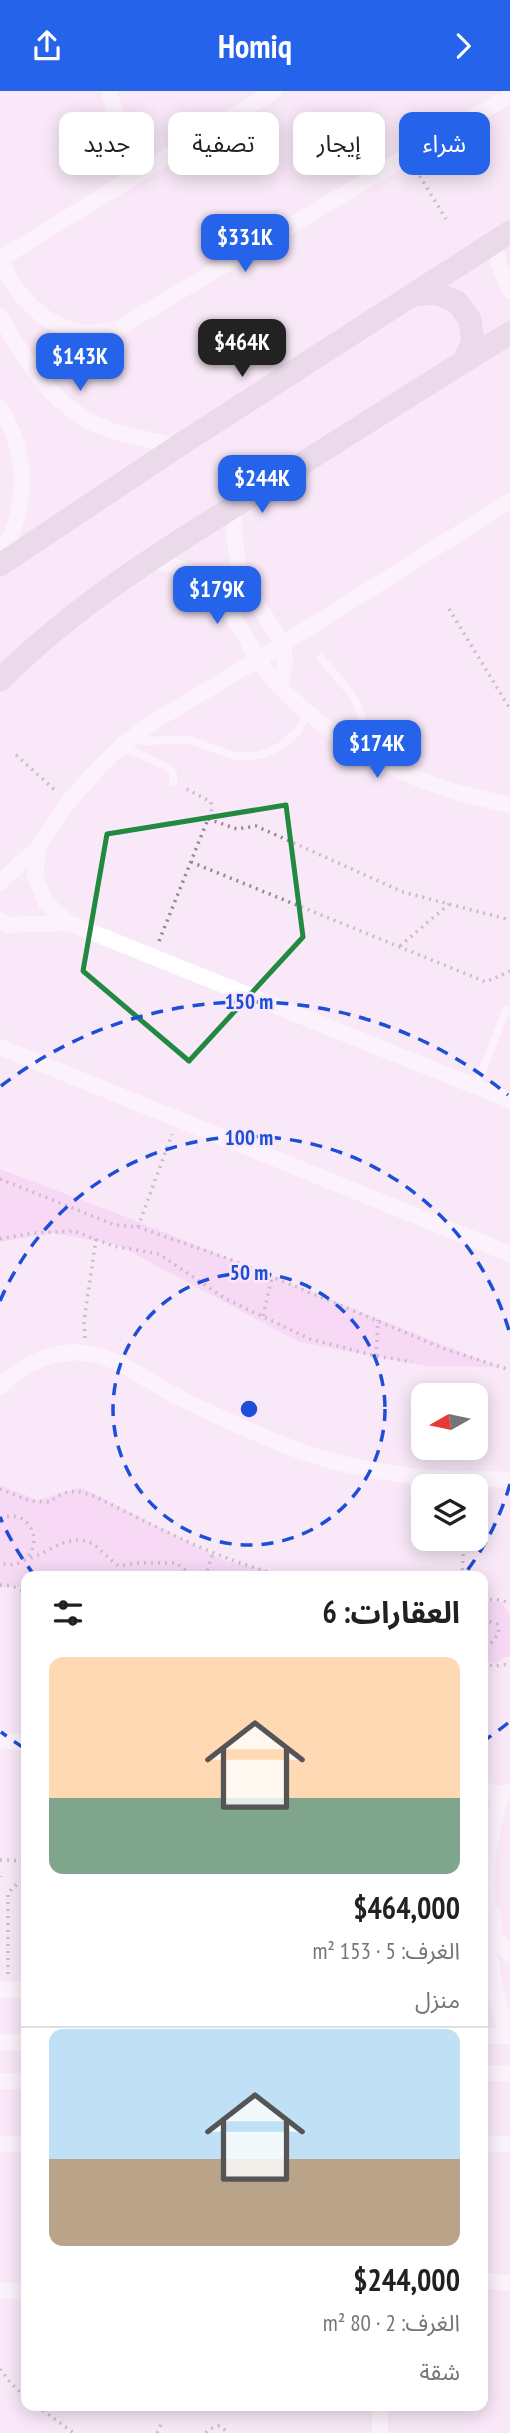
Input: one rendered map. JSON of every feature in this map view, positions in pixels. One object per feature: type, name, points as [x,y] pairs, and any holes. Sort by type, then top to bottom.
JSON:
[{"type":"street","points":[[109,91],[134,177]]},
{"type":"street","points":[[274,91],[0,259],[17,292],[44,317],[67,328],[91,333],[117,329],[399,161]]},
{"type":"street","points":[[481,112],[510,95]]},
{"type":"street","points":[[503,237],[499,265],[510,292]]},
{"type":"street","points":[[0,565],[178,446],[503,237]]},
{"type":"street","points":[[414,295],[436,293],[457,302],[470,320],[473,342],[470,358]]},
{"type":"street","points":[[0,316],[27,363],[49,391],[76,414],[108,429],[178,446]]},
{"type":"street","points":[[0,680],[90,601],[150,560],[510,333]]},
{"type":"street","points":[[470,358],[510,355]]},
{"type":"street","points":[[0,408],[20,456],[23,498],[12,538],[0,555]]},
{"type":"street","points":[[0,883],[38,847],[68,802],[125,744],[160,718],[510,501]]},
{"type":"street","points":[[235,505],[234,532],[238,565],[252,597],[283,644],[285,665],[280,686]]},
{"type":"street","points":[[150,560],[177,565],[210,584],[221,597],[269,675],[308,712],[352,745],[401,772],[454,792],[510,805]]},
{"type":"street","points":[[38,847],[35,876],[46,903],[69,923],[510,1100]]},
{"type":"street","points":[[0,920],[8,925],[69,923]]},
{"type":"street","points":[[0,1047],[510,1254]]},
{"type":"street","points":[[0,1387],[18,1370],[52,1355],[89,1353],[124,1365],[181,1399],[283,1444],[332,1460],[434,1478],[510,1480]]},
{"type":"street","points":[[0,1740],[21,1742]]},
{"type":"street","points":[[488,1791],[506,1793],[488,1846]]},
{"type":"street","points":[[488,1910],[495,1921],[488,1936]]},
{"type":"street","points":[[488,1939],[510,1954]]},
{"type":"street","points":[[488,1944],[495,1988],[509,2036],[488,2036]]},
{"type":"street","points":[[0,2042],[21,2042]]},
{"type":"street","points":[[488,2074],[510,2073]]},
{"type":"street","points":[[0,2081],[21,2081]]},
{"type":"street","points":[[0,2144],[21,2144]]},
{"type":"street","points":[[488,2144],[510,2144]]},
{"type":"street","points":[[0,2291],[21,2291]]},
{"type":"street","points":[[380,2411],[380,2433]]},
{"type":"lane","points":[[321,658],[362,710],[360,735],[352,745]]},
{"type":"lane","points":[[125,744],[160,739],[190,740],[238,757],[260,755],[281,746],[298,731],[308,712]]},
{"type":"lane","points":[[125,744],[169,768],[173,774],[173,782]]},
{"type":"lane","points":[[476,1087],[506,1010]]},
{"type":"path","points":[[419,175],[446,219]]},
{"type":"path","points":[[449,609],[510,709]]},
{"type":"path","points":[[16,755],[68,802]]},
{"type":"path","points":[[153,956],[212,809],[211,802],[173,782]]},
{"type":"path","points":[[208,819],[237,829],[256,826],[403,892],[510,919]]},
{"type":"path","points":[[191,862],[486,982],[510,971]]},
{"type":"path","points":[[400,946],[449,904]]},
{"type":"path","points":[[138,1227],[178,1119]]},
{"type":"path","points":[[0,1179],[115,1225],[138,1227],[232,1260],[442,1348],[510,1370]]},
{"type":"path","points":[[0,1239],[33,1233],[74,1231],[113,1246],[159,1254],[226,1299],[310,1339],[412,1362]]},
{"type":"path","points":[[89,1353],[84,1321],[96,1239]]},
{"type":"path","points":[[263,1316],[272,1277]]},
{"type":"path","points":[[376,1356],[378,1320]]},
{"type":"path","points":[[0,1489],[30,1501],[49,1502],[63,1493],[78,1491],[94,1496],[192,1545],[264,1571]]},
{"type":"path","points":[[0,1518],[10,1515],[18,1517],[30,1526],[34,1541],[24,1560]]},
{"type":"path","points":[[0,1563],[9,1565],[37,1558],[64,1543],[80,1539],[93,1544],[119,1566],[146,1562],[176,1563],[187,1571]]},
{"type":"path","points":[[461,1571],[463,1551]]},
{"type":"path","points":[[207,1571],[213,1553]]},
{"type":"path","points":[[0,1585],[12,1585],[21,1590]]},
{"type":"path","points":[[488,1599],[502,1600],[510,1604]]},
{"type":"path","points":[[488,1621],[497,1624],[499,1633],[491,1643],[488,1643]]},
{"type":"path","points":[[488,1665],[510,1664]]},
{"type":"path","points":[[0,1860],[21,1861]]},
{"type":"path","points":[[4,1990],[8,1893],[21,1883]]},
{"type":"path","points":[[0,2369],[21,2393]]},
{"type":"path","points":[[44,2411],[74,2433]]},
{"type":"path","points":[[157,2433],[162,2423]]},
{"type":"path","points":[[206,2433],[209,2428],[219,2426],[229,2433]]},
{"type":"highlighted area","points":[[286,805],[303,937],[189,1061],[83,971],[107,834]]},
{"type":"shaded area","points":[[0,1169],[134,1220],[498,1367],[427,1366],[299,1342],[118,1245],[54,1233],[0,1242]]},
{"type":"shaded area","points":[[0,1485],[38,1500],[81,1487],[223,1560],[270,1571],[21,1571],[21,1587],[0,1587]]},
{"type":"shaded area","points":[[488,1601],[501,1602],[510,1615],[510,1655],[496,1663],[488,1661]]}]
